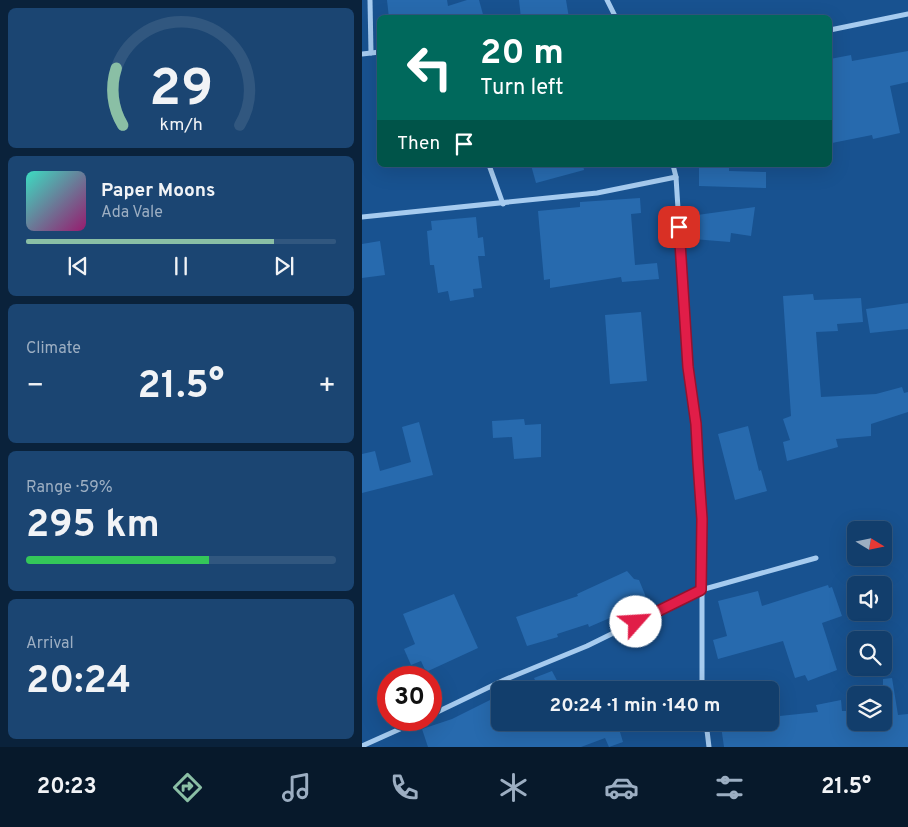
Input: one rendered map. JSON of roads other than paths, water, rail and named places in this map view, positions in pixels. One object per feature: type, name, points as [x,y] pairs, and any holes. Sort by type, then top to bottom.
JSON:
[{"type":"street","points":[[370,0],[371,53]]},
{"type":"street","points":[[607,0],[614,15]]},
{"type":"street","points":[[832,30],[908,14]]},
{"type":"street","points":[[362,54],[377,52]]},
{"type":"street","points":[[490,167],[502,204]]},
{"type":"street","points":[[673,167],[676,177],[688,367],[696,424],[702,519],[702,681]]},
{"type":"street","points":[[362,217],[614,191],[676,177]]},
{"type":"street","points":[[442,710],[504,680],[587,646],[701,590],[816,558]]},
{"type":"street","points":[[362,746],[395,731]]},
{"type":"street","points":[[707,731],[709,747]]}]
